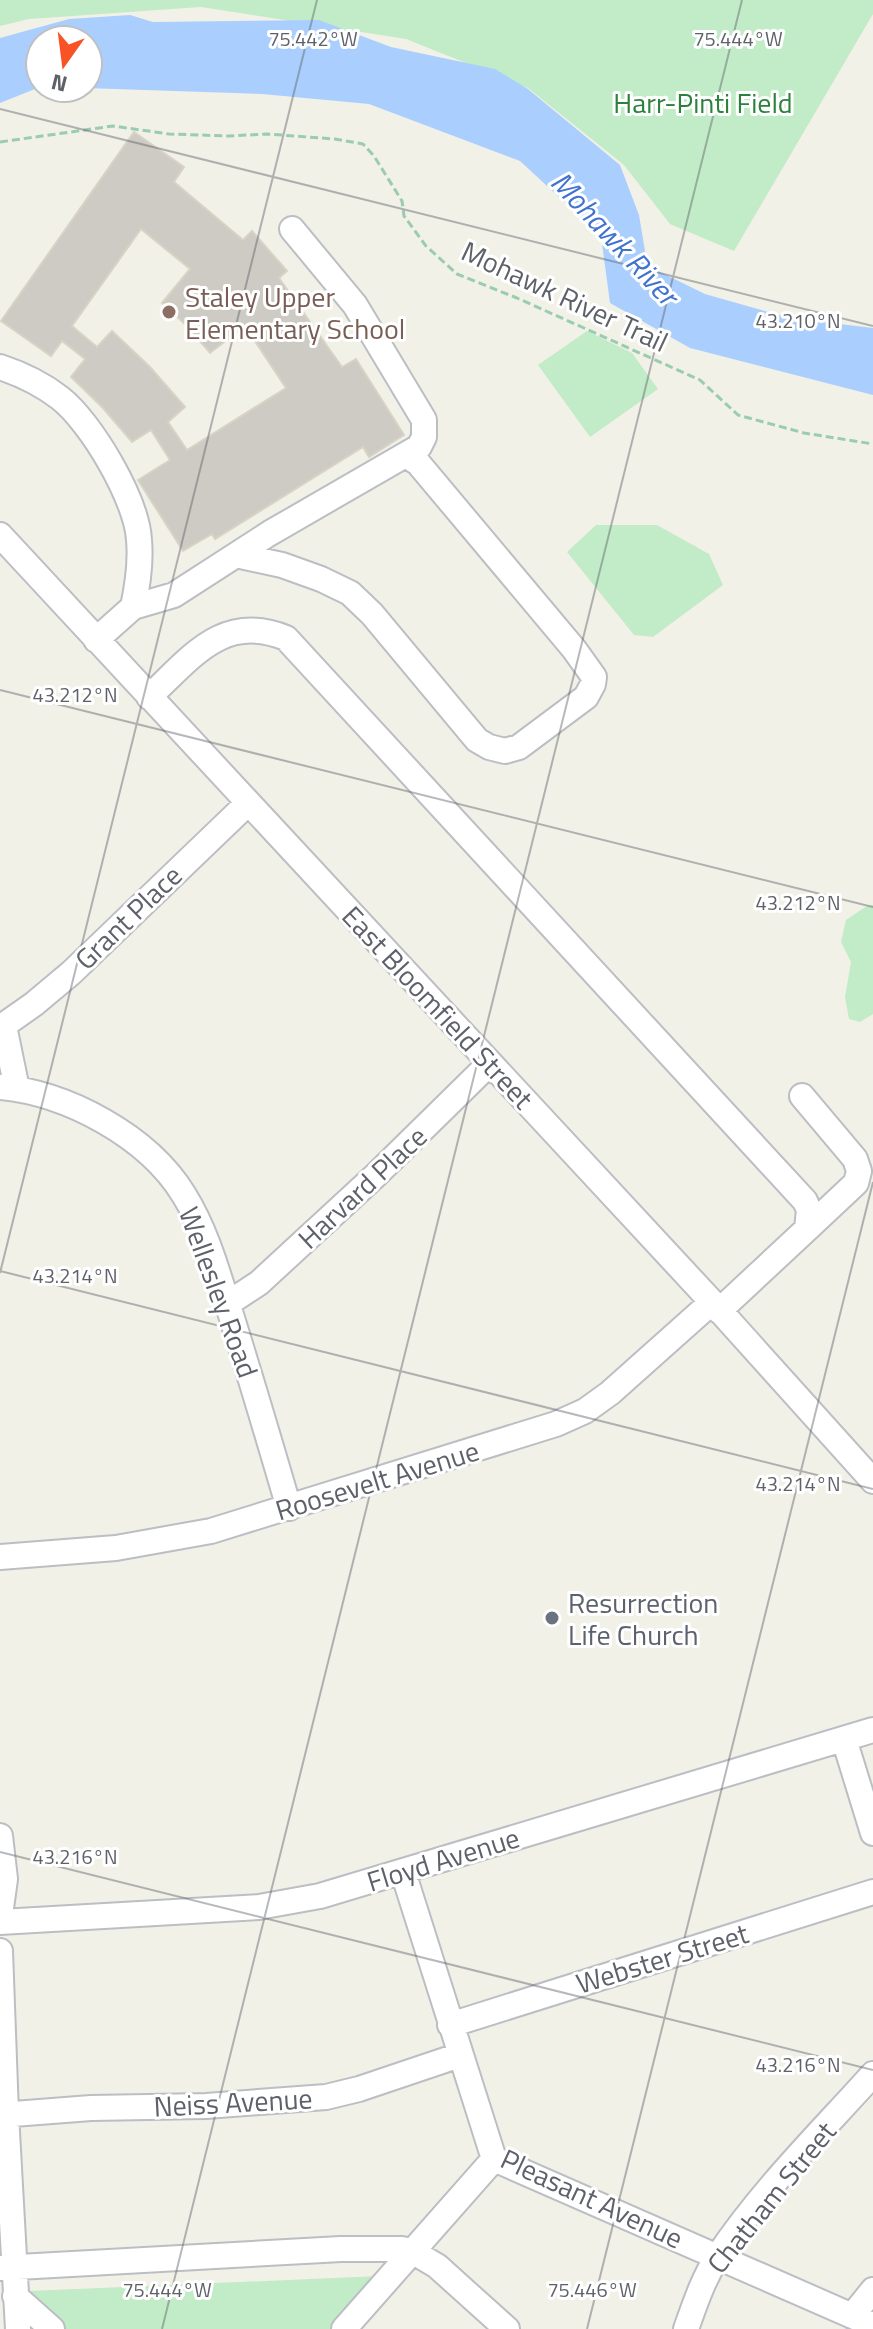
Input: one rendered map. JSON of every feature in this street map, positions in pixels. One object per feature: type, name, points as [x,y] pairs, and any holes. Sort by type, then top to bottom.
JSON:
[{"type":"street","points":[[96,640],[133,607],[174,595],[270,533],[419,447],[424,437],[424,420],[355,305],[292,229]]},
{"type":"street","points":[[0,367],[22,375],[61,399],[86,427],[114,469],[131,503],[139,537],[139,577],[133,607]]},
{"type":"street","points":[[236,555],[282,565],[350,593],[372,614],[477,740],[505,751],[519,747],[586,697],[594,677],[418,463],[406,455]]},
{"type":"street","name":"East Bloomfield Street","points":[[0,535],[715,1306],[873,1481]]},
{"type":"street","points":[[149,697],[204,646],[224,633],[252,630],[286,638],[805,1201],[809,1210],[807,1229]]},
{"type":"street","name":"Grant Place","points":[[8,1088],[2,1027],[71,973],[248,803]]},
{"type":"street","name":"Harvard Place","points":[[227,1304],[271,1273],[490,1063]]},
{"type":"street","name":"Wellesley Road","points":[[8,1088],[39,1093],[92,1115],[136,1143],[161,1165],[183,1194],[206,1237],[289,1508]]},
{"type":"street","name":"Roosevelt Avenue","points":[[0,1557],[116,1548],[211,1531],[556,1424],[585,1411],[807,1229],[856,1183],[859,1171],[855,1159],[802,1096]]},
{"type":"street","name":"Floyd Avenue","points":[[0,1922],[259,1907],[320,1896],[873,1730]]},
{"type":"street","points":[[844,1739],[873,1833]]},
{"type":"street","points":[[0,1836],[5,1879],[0,1915]]},
{"type":"street","name":"Pleasant Avenue","points":[[403,1872],[494,2159],[863,2320]]},
{"type":"street","name":"Webster Street","points":[[450,2025],[873,1892]]},
{"type":"street","points":[[0,1951],[7,2267],[15,2296],[18,2329]]},
{"type":"street","name":"Neiss Avenue","points":[[3,2114],[91,2108],[206,2106],[326,2097],[460,2055]]},
{"type":"street","name":"Chatham Street","points":[[686,2329],[703,2283],[718,2256],[764,2196],[873,2074]]},
{"type":"street","points":[[344,2329],[494,2159]]},
{"type":"street","points":[[7,2267],[341,2249],[402,2249],[437,2266],[507,2329]]},
{"type":"street","points":[[863,2320],[873,2290]]},
{"type":"street","points":[[15,2296],[52,2329]]},
{"type":"path","name":"Mohawk River Trail","points":[[0,142],[113,126],[169,134],[267,134],[363,144],[402,201],[404,216],[426,246],[457,274],[700,380],[738,415],[804,433],[873,444]]},
{"type":"green space","name":"Harr-Pinti Field","points":[[0,0],[873,0],[873,14],[734,251],[670,224],[624,165],[528,88],[406,39],[201,7],[29,19],[0,26]]},
{"type":"green space","points":[[587,331],[632,353],[658,389],[590,437],[538,365]]},
{"type":"green space","points":[[596,525],[657,525],[709,554],[723,585],[653,637],[634,635],[567,552]]},
{"type":"green space","points":[[873,905],[873,1014],[860,1022],[849,1019],[845,997],[851,962],[841,942],[846,920]]},
{"type":"green space","points":[[380,2276],[335,2329],[31,2329],[29,2291]]},
{"type":"water","name":"Mohawk River","points":[[130,15],[153,22],[319,20],[391,47],[495,69],[528,89],[620,165],[639,215],[646,257],[660,272],[705,294],[789,318],[873,328],[873,395],[690,348],[610,303],[601,236],[520,161],[369,104],[262,94],[104,89],[104,24],[51,24],[69,19]]},
{"type":"water","points":[[24,31],[24,93],[0,103],[0,38]]},
{"type":"building","points":[[134,132],[184,167],[174,182],[243,240],[252,231],[287,271],[279,278],[342,367],[356,359],[404,435],[369,457],[363,447],[215,539],[212,534],[183,551],[138,480],[170,460],[151,430],[132,442],[71,377],[85,359],[62,341],[51,356],[1,321]],"holes":[[[141,229],[190,269],[162,303],[210,353],[245,326],[286,388],[187,450],[168,422],[185,407],[150,367],[112,331],[97,347],[72,326]]]},
{"type":"place","name":"Staley Upper Elementary School","points":[[169,312]]},
{"type":"place","name":"Resurrection Life Church","points":[[552,1618]]}]
